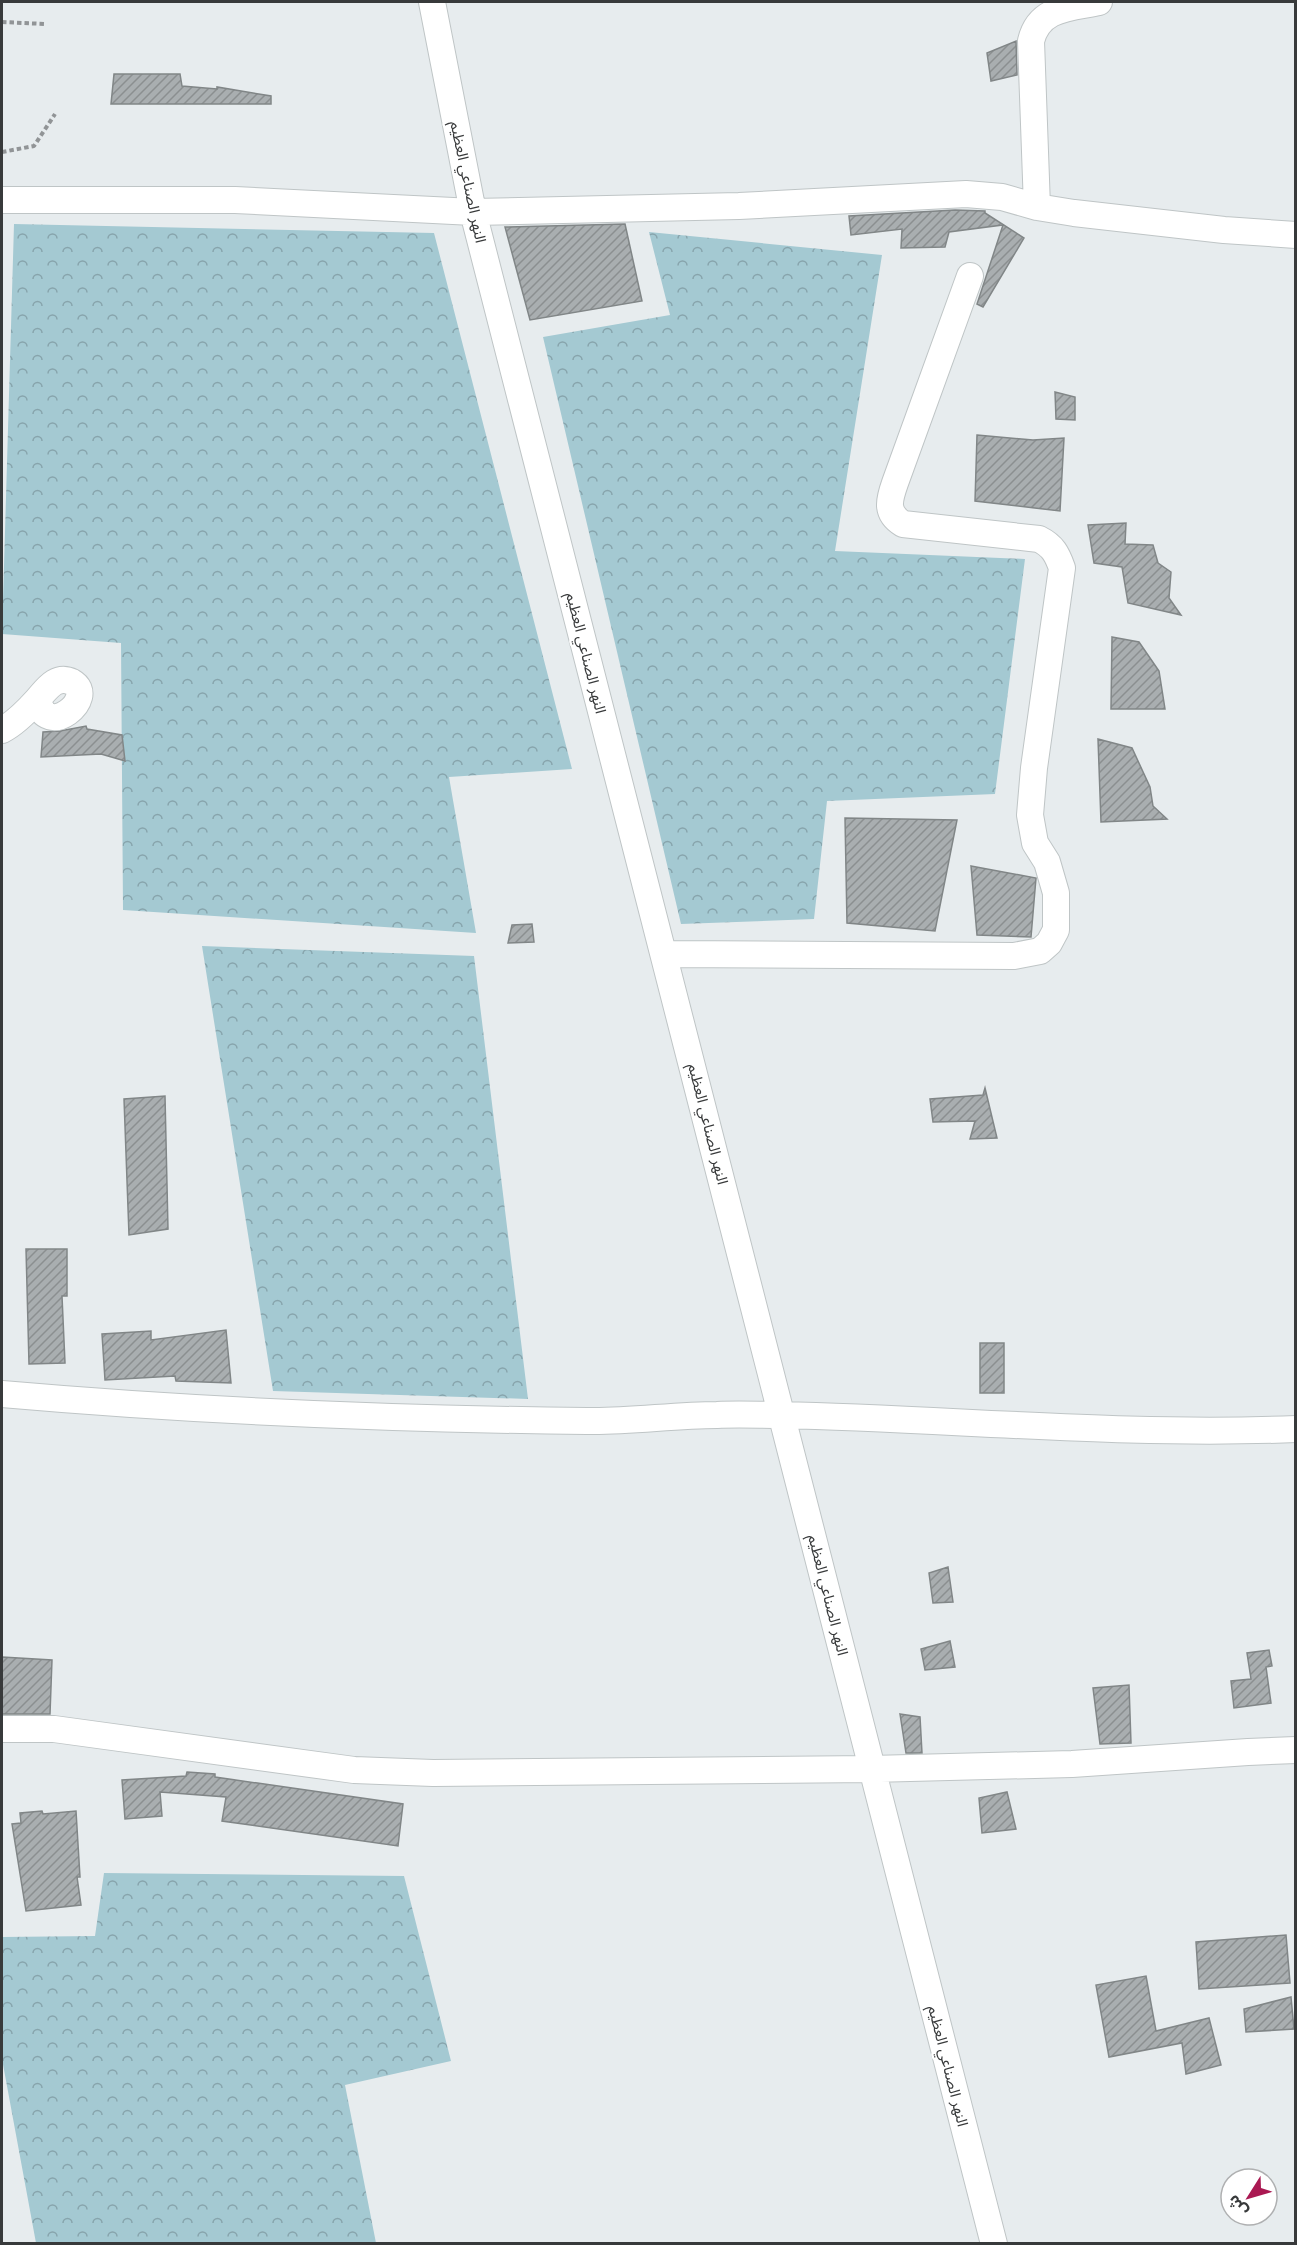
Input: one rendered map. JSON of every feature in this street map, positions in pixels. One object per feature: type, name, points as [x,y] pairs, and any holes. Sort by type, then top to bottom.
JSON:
[{"type":"street","name":"النهر الصناعي العظيم","points":[[432,2],[473,212],[994,2244]]},
{"type":"street","points":[[1037,207],[1031,41],[1034,30],[1040,20],[1056,11],[1100,2]]},
{"type":"street","points":[[2,200],[235,200],[473,212],[739,206],[966,194],[1002,197],[1037,207],[1074,213],[1224,230],[1296,235]]},
{"type":"street","points":[[664,954],[1014,956],[1041,951],[1049,943],[1056,930],[1056,892],[1047,862],[1035,843],[1030,815],[1034,768],[1062,568],[1058,555],[1050,544],[1039,539],[903,524],[895,519],[891,510],[890,499],[895,483],[970,276]]},
{"type":"street","points":[[2,730],[38,699]]},
{"type":"street","points":[[2,1394],[158,1407],[366,1418],[592,1421],[716,1415],[783,1415],[1080,1428],[1250,1431],[1296,1429]]},
{"type":"street","points":[[2,1729],[54,1729],[354,1770],[433,1773],[871,1769],[1072,1764],[1296,1750]]},
{"type":"path","points":[[2,22],[45,24]]},
{"type":"path","points":[[2,152],[34,146],[55,114]]},
{"type":"green space","points":[[14,224],[434,233],[572,769],[449,777],[476,933],[123,910],[121,643],[2,634]]},
{"type":"green space","points":[[649,232],[882,255],[835,551],[1025,559],[995,794],[827,801],[814,919],[681,924],[543,337],[670,315]]},
{"type":"green space","points":[[202,946],[474,956],[528,1399],[273,1391]]},
{"type":"green space","points":[[104,1873],[404,1876],[451,2061],[345,2085],[376,2243],[36,2243],[2,2059],[2,1937],[95,1936]]},
{"type":"building","points":[[1016,41],[1017,75],[991,81],[987,53]]},
{"type":"building","points":[[114,74],[180,74],[182,86],[217,89],[217,87],[271,96],[271,104],[111,104]]},
{"type":"building","points":[[955,210],[985,211],[1024,238],[983,307],[977,304],[1003,225],[949,232],[945,247],[901,248],[902,229],[851,235],[849,216]]},
{"type":"building","points":[[625,224],[642,301],[530,320],[505,227]]},
{"type":"building","points":[[1055,392],[1075,397],[1075,420],[1056,419]]},
{"type":"building","points":[[977,435],[1033,440],[1064,438],[1060,511],[975,501]]},
{"type":"building","points":[[1126,523],[1125,544],[1153,545],[1158,563],[1171,572],[1169,598],[1181,615],[1128,603],[1122,567],[1094,563],[1088,525]]},
{"type":"building","points":[[1112,637],[1139,642],[1159,671],[1165,709],[1111,709]]},
{"type":"building","points":[[86,726],[87,729],[122,735],[125,761],[101,754],[41,757],[43,732]]},
{"type":"building","points":[[1098,739],[1132,748],[1150,787],[1153,806],[1167,819],[1101,822]]},
{"type":"building","points":[[845,818],[957,820],[935,931],[847,923]]},
{"type":"building","points":[[971,866],[1036,878],[1031,937],[977,935]]},
{"type":"building","points":[[532,924],[534,942],[508,943],[512,925]]},
{"type":"building","points":[[985,1088],[997,1138],[970,1139],[975,1121],[933,1122],[930,1099],[983,1095]]},
{"type":"building","points":[[165,1096],[168,1229],[129,1235],[124,1099]]},
{"type":"building","points":[[26,1249],[67,1249],[67,1296],[62,1296],[65,1363],[29,1364]]},
{"type":"building","points":[[226,1330],[231,1383],[176,1381],[175,1376],[105,1380],[102,1334],[151,1331],[151,1340]]},
{"type":"building","points":[[980,1343],[1004,1343],[1004,1393],[980,1393]]},
{"type":"building","points":[[948,1567],[953,1602],[933,1603],[929,1573]]},
{"type":"building","points":[[950,1641],[955,1667],[925,1670],[921,1649]]},
{"type":"building","points":[[1269,1650],[1272,1666],[1266,1667],[1271,1703],[1234,1708],[1231,1681],[1251,1679],[1247,1653]]},
{"type":"building","points":[[2,1657],[52,1660],[50,1714],[2,1714]]},
{"type":"building","points":[[1129,1685],[1131,1743],[1100,1744],[1093,1688]]},
{"type":"building","points":[[900,1714],[920,1717],[922,1753],[906,1753]]},
{"type":"building","points":[[187,1772],[215,1774],[215,1777],[403,1804],[398,1846],[222,1821],[226,1797],[160,1792],[162,1816],[125,1819],[122,1780],[186,1776]]},
{"type":"building","points":[[1007,1792],[1016,1829],[982,1833],[979,1798]]},
{"type":"building","points":[[42,1811],[43,1814],[76,1811],[80,1877],[77,1877],[81,1905],[26,1911],[12,1824],[21,1823],[20,1813]]},
{"type":"building","points":[[1286,1935],[1290,1983],[1199,1989],[1196,1942]]},
{"type":"building","points":[[1146,1976],[1156,2031],[1209,2018],[1221,2065],[1186,2074],[1182,2043],[1109,2057],[1096,1985]]},
{"type":"building","points":[[1291,1997],[1294,2029],[1246,2032],[1244,2009]]}]
